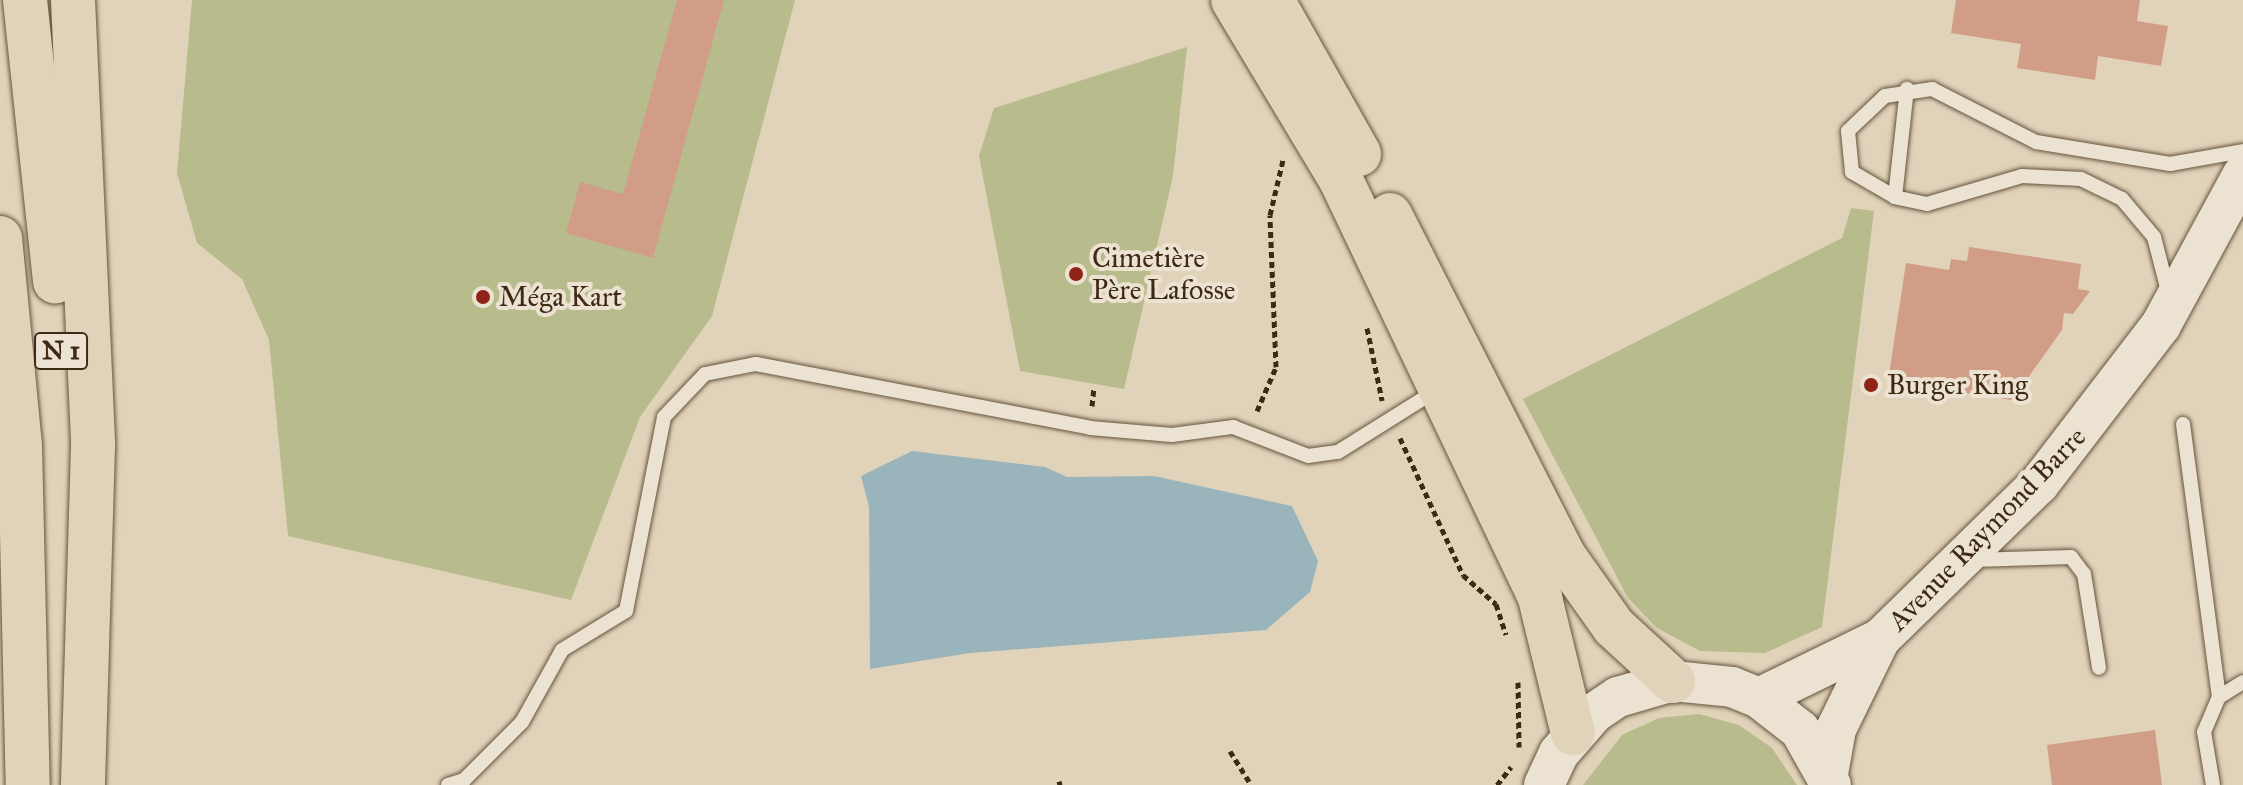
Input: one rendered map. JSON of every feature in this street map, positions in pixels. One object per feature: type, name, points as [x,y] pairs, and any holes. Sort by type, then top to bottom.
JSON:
[{"type":"highway","name":"N 1","points":[[25,0],[48,188],[83,703],[83,785]]},
{"type":"highway","points":[[73,0],[93,446],[83,703]]},
{"type":"highway","points":[[1233,0],[1304,113],[1441,388],[1540,598],[1573,733]]},
{"type":"highway","points":[[1272,0],[1327,89],[1563,555],[1614,627],[1673,681]]},
{"type":"highway","name":"N 1","points":[[0,238],[20,445],[29,689],[28,785]]},
{"type":"main road","name":"Avenue Raymond Barre","points":[[1829,779],[1836,729],[1880,639],[2039,484],[2113,397],[2172,305],[2243,174]]},
{"type":"main road","name":"Avenue Raymond Barre","points":[[1759,698],[1880,639]]},
{"type":"main road","points":[[1544,785],[1573,733],[1618,697],[1673,681],[1732,687],[1759,698],[1800,730],[1829,779]]},
{"type":"lane","points":[[2172,305],[2143,216],[2081,179],[2022,176],[1927,204],[1895,197],[1852,172],[1848,131],[1862,110],[1907,89],[1952,96],[2036,142],[2170,164],[2243,151]]},
{"type":"lane","points":[[1895,197],[1907,89]]},
{"type":"lane","points":[[448,785],[464,780],[522,722],[562,650],[626,611],[664,417],[705,374],[756,364],[1090,428],[1172,435],[1233,427],[1308,456],[1338,452],[1389,415],[1441,388]]},
{"type":"lane","points":[[2183,424],[2219,697],[2204,732],[2213,785]]},
{"type":"lane","points":[[1957,562],[2071,557],[2084,574],[2099,668]]},
{"type":"lane","points":[[2219,697],[2243,682]]},
{"type":"path","points":[[1233,427],[1260,409],[1276,367],[1270,215],[1285,149],[1304,113]]},
{"type":"path","points":[[1366,323],[1389,415],[1463,575],[1496,604],[1510,643]]},
{"type":"path","points":[[1497,785],[1518,758],[1524,717],[1517,671]]},
{"type":"path","points":[[1230,751],[1251,785]]},
{"type":"green space","name":"Méga Kart","points":[[192,0],[795,0],[712,316],[640,417],[571,600],[288,536],[269,340],[242,279],[197,243],[177,173]]},
{"type":"green space","name":"Cimetière Père Lafosse","points":[[1187,47],[1173,176],[1124,389],[1020,371],[979,156],[994,108]]},
{"type":"green space","points":[[1851,208],[1874,211],[1822,627],[1765,653],[1700,651],[1657,628],[1628,598],[1523,399],[1842,238]]},
{"type":"green space","points":[[1699,714],[1739,725],[1772,748],[1797,785],[1583,785],[1622,735],[1659,718]]},
{"type":"water","points":[[912,451],[1045,467],[1067,477],[1154,476],[1292,506],[1318,561],[1310,592],[1266,630],[970,653],[870,669],[869,507],[861,476]]},
{"type":"building","points":[[677,0],[724,0],[653,258],[566,233],[580,182],[623,194]]},
{"type":"building","points":[[1956,0],[2140,0],[2137,21],[2168,26],[2161,66],[2098,56],[2095,80],[2017,68],[2021,44],[1951,33]]},
{"type":"building","points":[[1969,247],[2081,264],[2078,289],[2090,291],[2073,314],[2064,313],[2062,330],[2012,400],[1888,381],[1906,263],[1949,270],[1951,259],[1967,261]]},
{"type":"building","points":[[2155,730],[2162,785],[2052,785],[2047,745]]},
{"type":"place","name":"Cimetière Père Lafosse","points":[[1076,274]]},
{"type":"place","name":"Méga Kart","points":[[483,297]]},
{"type":"place","name":"Burger King","points":[[1871,385]]}]
